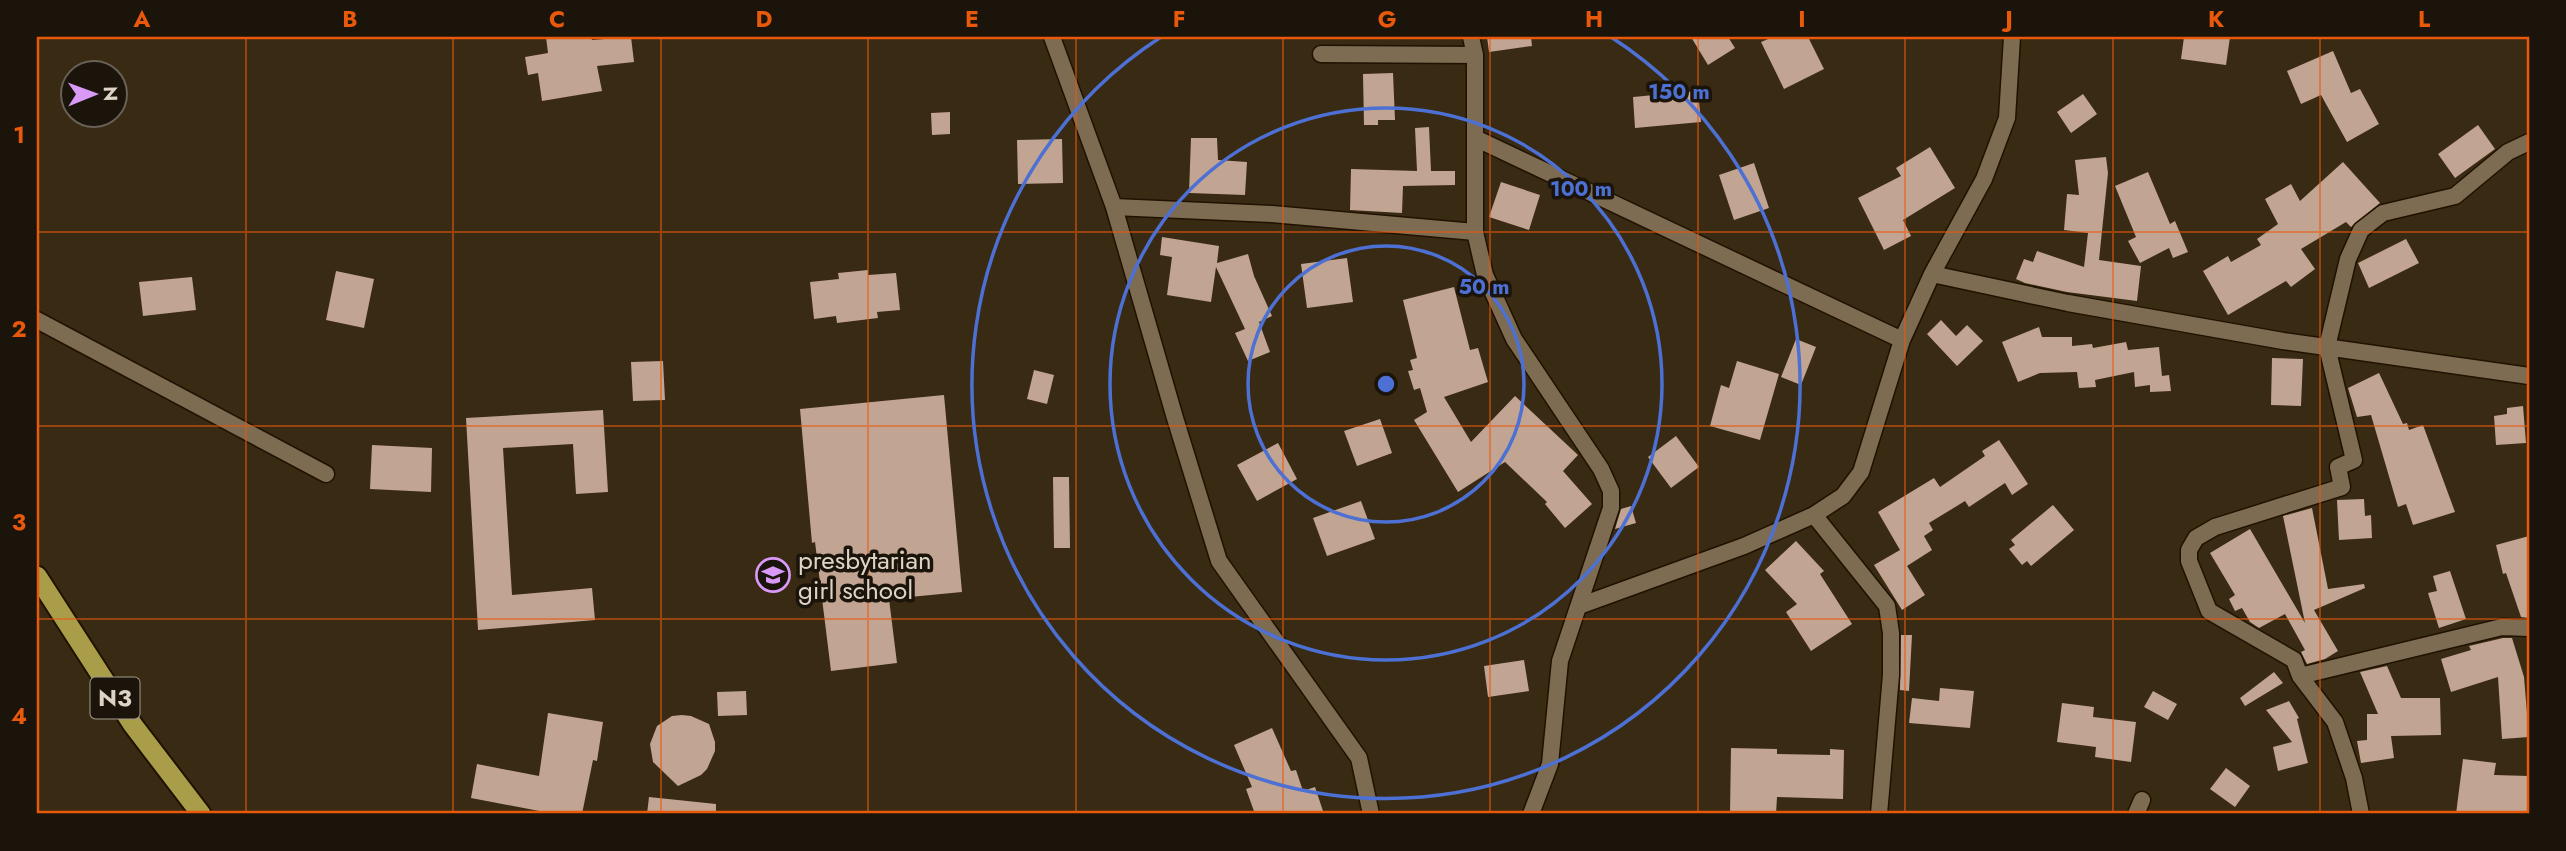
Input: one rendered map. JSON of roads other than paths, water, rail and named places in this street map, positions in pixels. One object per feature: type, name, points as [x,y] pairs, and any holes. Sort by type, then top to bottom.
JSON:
[{"type":"highway","name":"N3","points":[[37,576],[132,726],[201,814]]},
{"type":"street","points":[[1052,37],[1114,207],[1219,561],[1359,758],[1371,814]]},
{"type":"street","points":[[1471,37],[1475,55],[1475,232],[1485,275],[1514,339],[1601,469],[1611,491],[1611,508],[1560,661],[1550,764],[1531,814]]},
{"type":"street","points":[[1579,606],[1744,546],[1814,515],[1843,496],[1861,472],[1902,340],[1932,274],[1984,179],[2007,118],[2012,37]]},
{"type":"street","points":[[1321,54],[1475,55]]},
{"type":"street","points":[[1475,138],[1902,340]]},
{"type":"street","points":[[2361,814],[2354,778],[2335,722],[2300,676],[2294,660],[2208,611],[2189,561],[2189,550],[2196,538],[2215,527],[2342,487],[2338,467],[2354,460],[2327,347],[2348,259],[2361,230],[2383,214],[2455,196],[2508,152],[2529,142]]},
{"type":"street","points":[[1114,207],[1272,214],[1475,232]]},
{"type":"street","points":[[1932,274],[2068,303],[2327,347],[2529,376]]},
{"type":"street","points":[[37,320],[326,474]]},
{"type":"street","points":[[1814,515],[1887,606],[1891,633],[1891,676],[1879,814]]},
{"type":"street","points":[[2300,676],[2502,627],[2529,628]]},
{"type":"place","name":"presbytarian girl school","points":[[773,575]]}]
